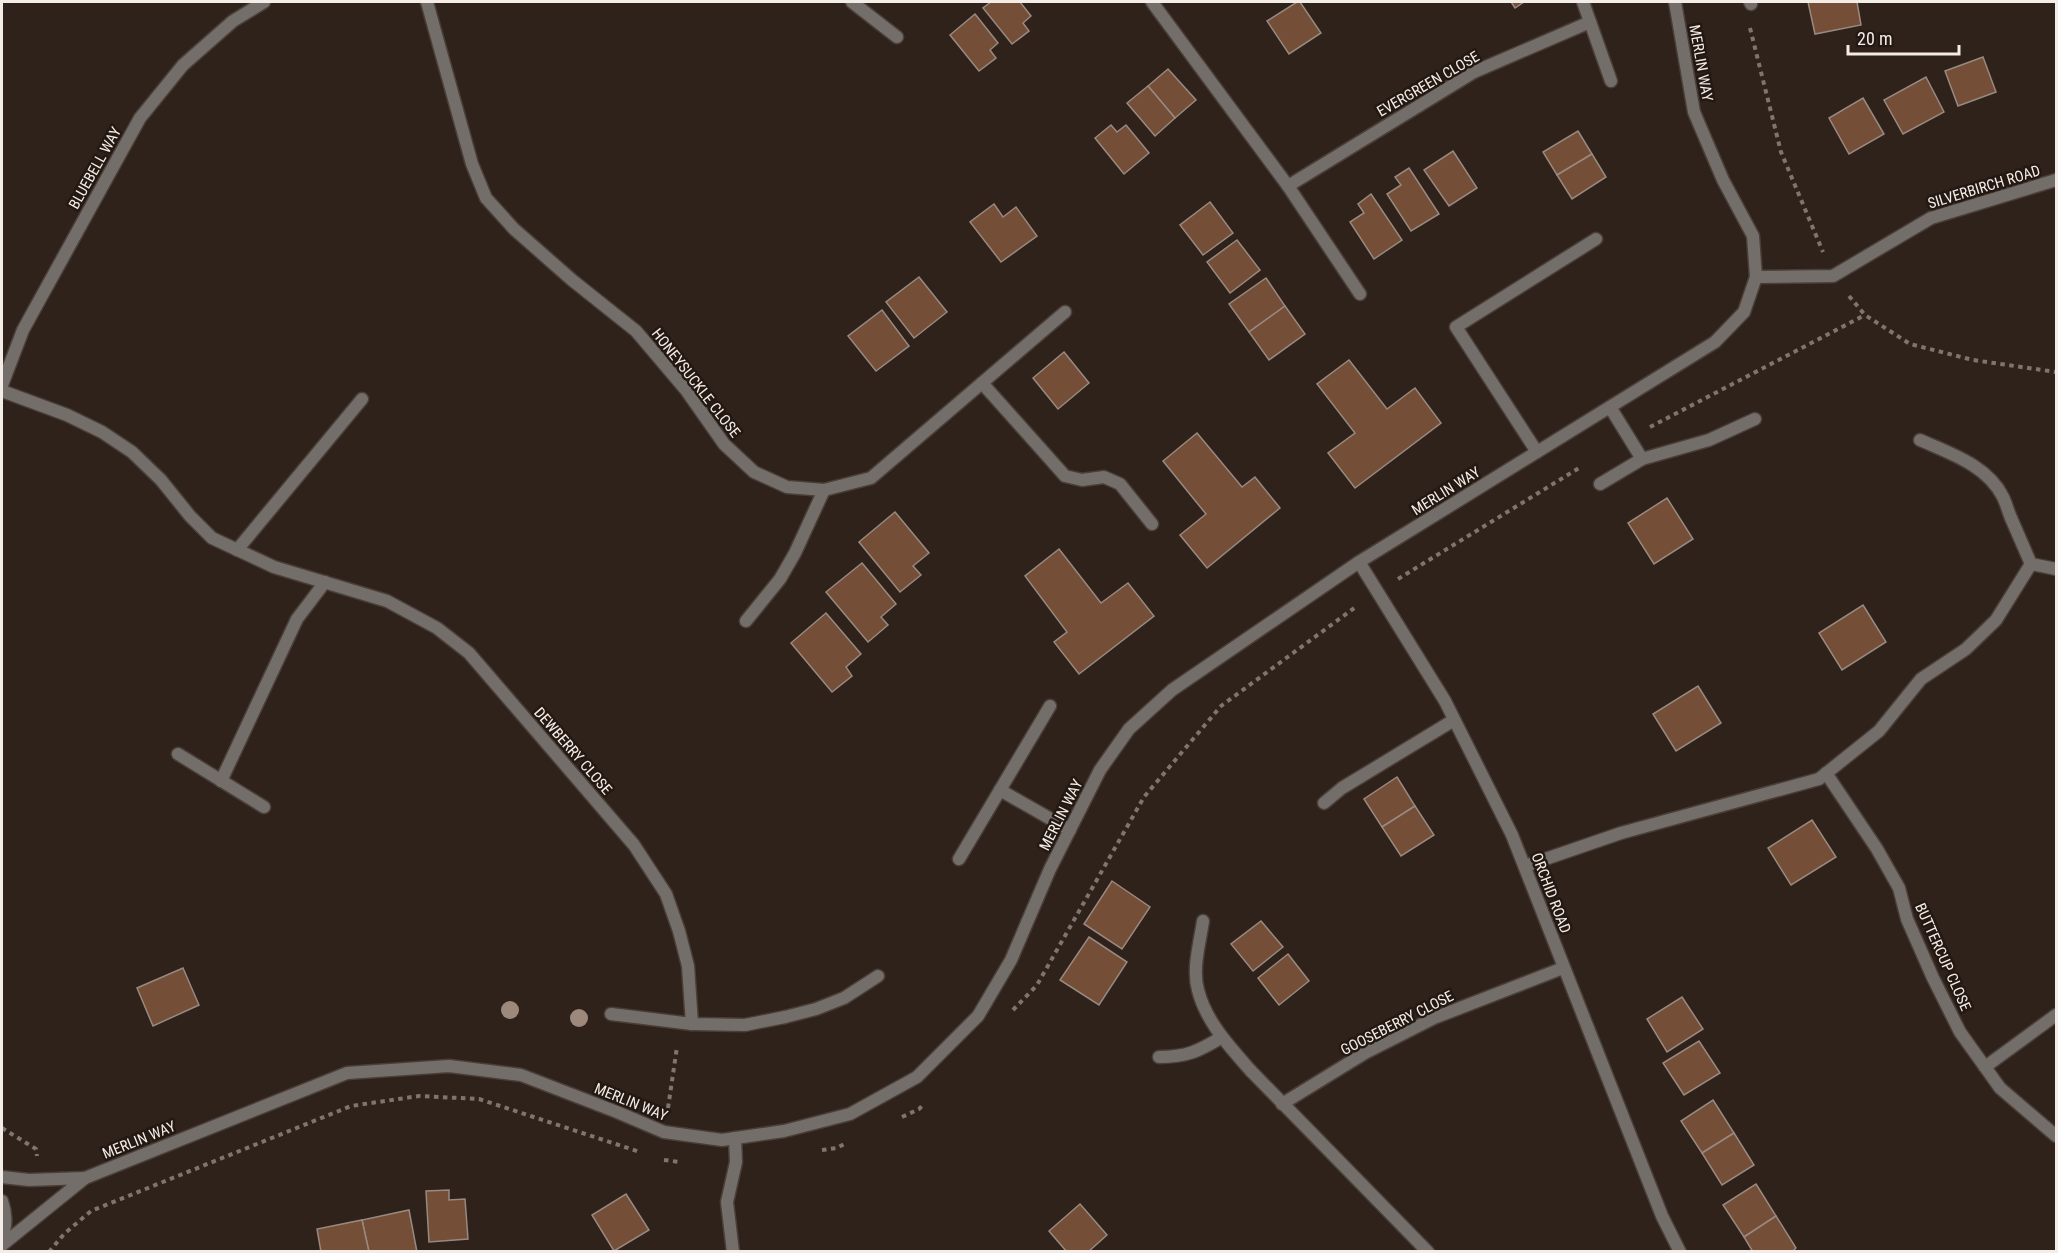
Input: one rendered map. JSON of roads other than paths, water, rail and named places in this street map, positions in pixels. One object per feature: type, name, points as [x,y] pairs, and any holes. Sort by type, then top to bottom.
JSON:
[{"type":"street","name":"BLUEBELL WAY","points":[[2,385],[23,330],[140,118],[183,65],[233,21],[264,2]]},
{"type":"street","name":"HONEYSUCKLE CLOSE","points":[[427,2],[472,164],[486,198],[514,229],[572,280],[636,331],[686,390],[724,444],[754,472],[787,487],[824,490],[871,478],[1065,312]]},
{"type":"street","points":[[852,2],[897,37]]},
{"type":"street","points":[[1152,2],[1288,186],[1360,294]]},
{"type":"street","points":[[1583,2],[1611,81]]},
{"type":"street","name":"MERLIN WAY","points":[[2,1245],[85,1178],[347,1073],[449,1066],[521,1076],[664,1132],[722,1140],[784,1131],[850,1114],[917,1077],[978,1016],[1011,960],[1050,869],[1100,770],[1129,729],[1172,690],[1359,562],[1715,342],[1744,312],[1756,277],[1752,236],[1723,180],[1694,112],[1675,2]]},
{"type":"street","name":"EVERGREEN CLOSE","points":[[1288,186],[1474,72],[1590,22]]},
{"type":"street","name":"SILVERBIRCH ROAD","points":[[1756,277],[1833,276],[1931,218],[2056,180]]},
{"type":"street","points":[[1538,452],[1456,327],[1596,239]]},
{"type":"street","points":[[982,383],[1065,476],[1082,480],[1104,477],[1120,484],[1152,524]]},
{"type":"street","name":"DEWBERRY CLOSE","points":[[2,391],[67,415],[102,432],[132,452],[161,480],[190,516],[212,538],[274,567],[387,600],[437,628],[469,653],[634,845],[666,894],[688,966],[686,1024]]},
{"type":"street","points":[[237,550],[362,399]]},
{"type":"street","points":[[1610,407],[1642,459]]},
{"type":"street","points":[[1600,484],[1642,459],[1709,440],[1755,419]]},
{"type":"street","points":[[1920,440],[1964,459],[1987,476],[2002,495],[2031,564]]},
{"type":"street","points":[[746,621],[780,579],[795,553],[824,490]]},
{"type":"street","name":"ORCHID ROAD","points":[[1359,562],[1445,701],[1492,794],[1525,866],[1662,1216],[1680,1251]]},
{"type":"street","points":[[2031,564],[2056,569]]},
{"type":"street","points":[[1525,866],[1621,833],[1819,779],[1879,731],[1921,679],[1966,649],[1996,620],[2031,564]]},
{"type":"street","points":[[221,781],[297,619],[325,582]]},
{"type":"street","points":[[959,859],[1050,706]]},
{"type":"street","points":[[1324,803],[1342,788],[1454,720]]},
{"type":"street","points":[[178,754],[264,807]]},
{"type":"street","name":"BUTTERCUP CLOSE","points":[[1826,773],[1877,849],[1899,888],[1907,919],[1960,1032],[2000,1088],[2056,1136]]},
{"type":"street","points":[[1000,790],[1070,830]]},
{"type":"street","points":[[1203,921],[1197,962],[1197,989],[1208,1015],[1222,1037],[1282,1104],[1428,1251]]},
{"type":"street","name":"GOOSEBERRY CLOSE","points":[[1282,1104],[1365,1053],[1434,1018],[1563,968]]},
{"type":"street","points":[[611,1014],[686,1024],[745,1025],[816,1009],[844,998],[878,976]]},
{"type":"street","points":[[1985,1067],[2056,1016]]},
{"type":"street","points":[[1159,1058],[1181,1057],[1201,1050],[1222,1037]]},
{"type":"street","points":[[733,1251],[728,1202],[736,1161],[735,1138]]},
{"type":"street","name":"MERLIN WAY","points":[[2,1177],[29,1180],[85,1178]]},
{"type":"street","points":[[2,1201],[5,1210],[2,1237]]}]
